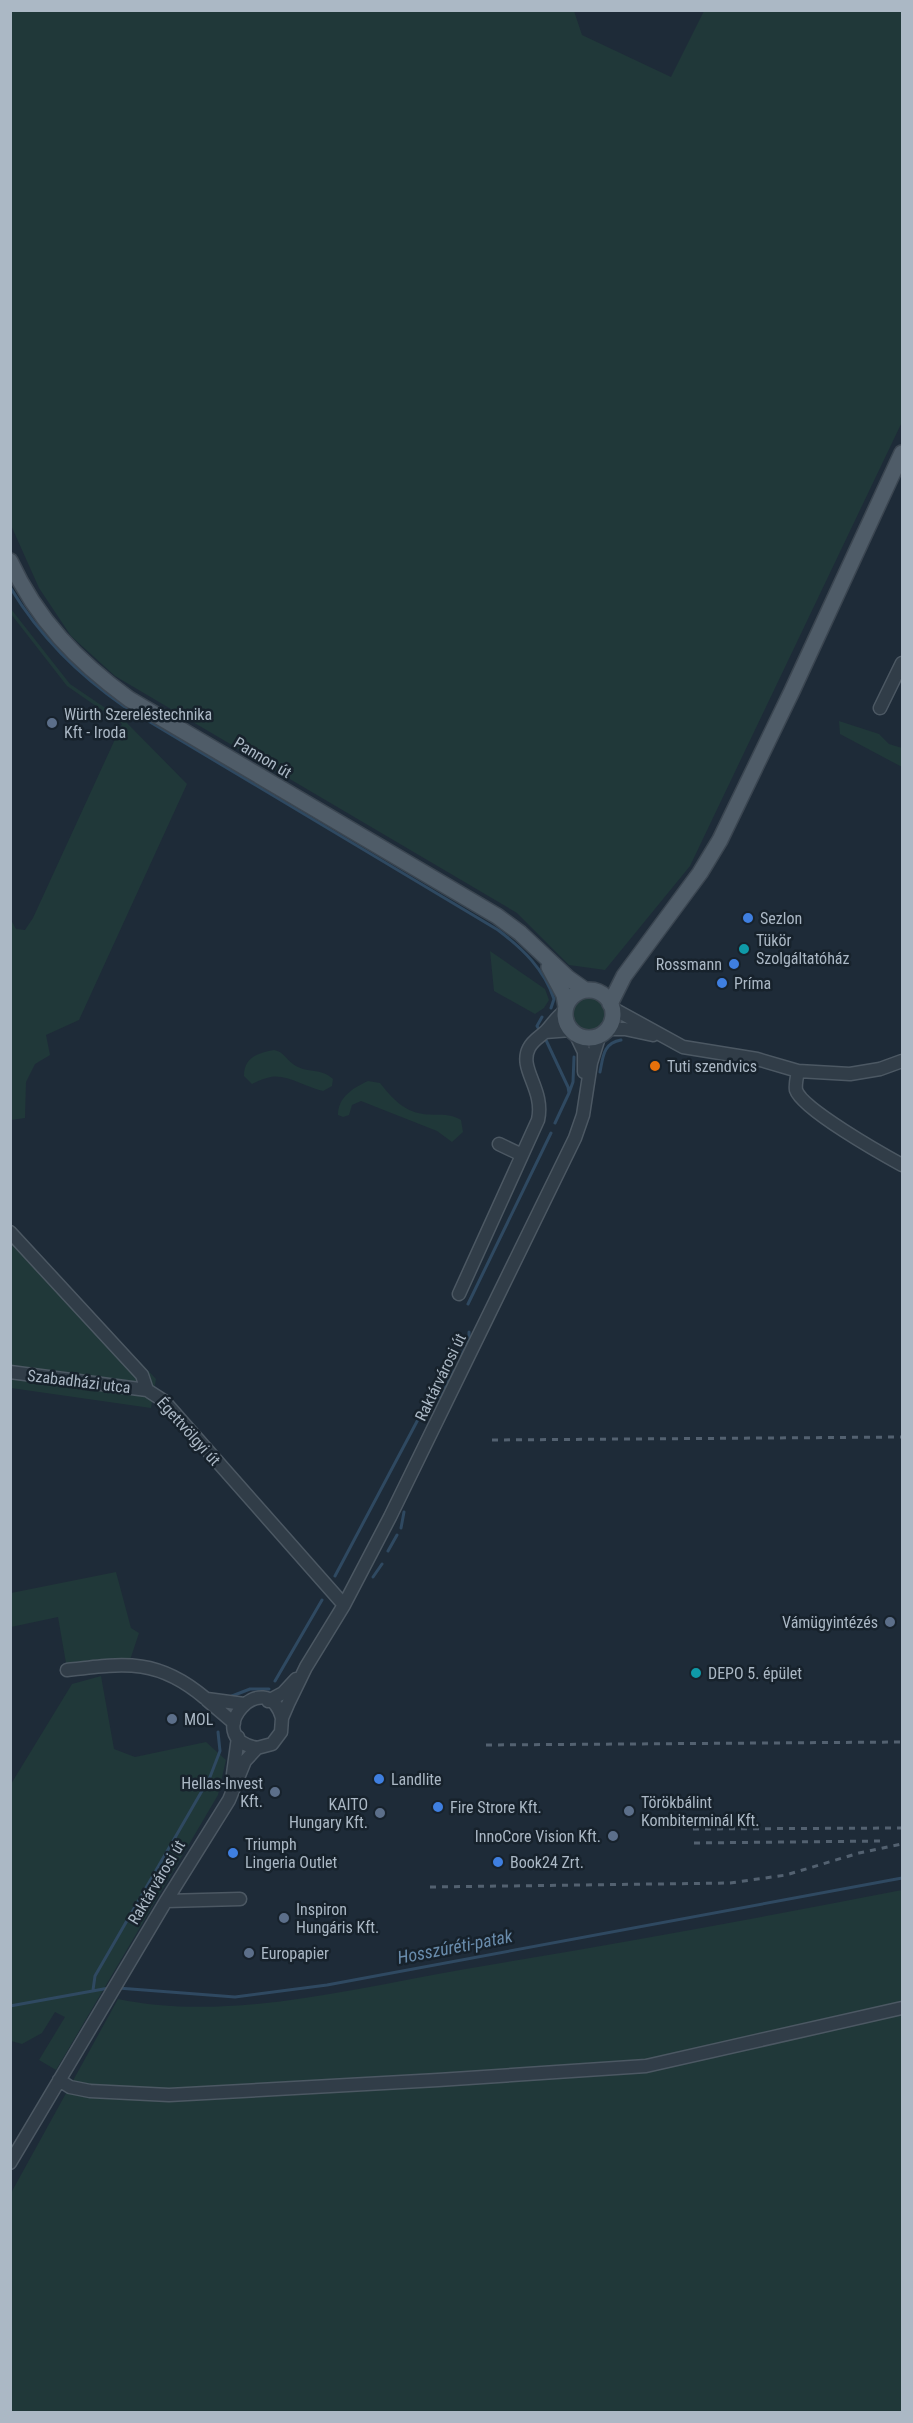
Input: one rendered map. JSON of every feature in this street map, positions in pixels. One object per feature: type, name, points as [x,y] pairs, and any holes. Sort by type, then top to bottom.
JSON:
[{"type":"main road","points":[[566,1009],[573,996],[589,990],[616,972],[663,921],[700,873],[720,840],[903,453]]},
{"type":"main road","name":"Pannon út","points":[[10,561],[39,611],[65,646],[93,673],[129,699],[497,916],[534,945],[568,978],[589,990]]},
{"type":"main road","name":"Raktárvárosi út","points":[[603,1032],[612,1019],[611,1006],[619,983],[663,921]]},
{"type":"main road","name":"Pannon út","points":[[534,945],[557,980],[564,995],[566,1009]]},
{"type":"main road","points":[[589,990],[604,995],[611,1006]]},
{"type":"main road","name":"Raktárvárosi út","points":[[566,1009],[566,1021],[573,1032]]},
{"type":"main road","points":[[573,1032],[590,1037],[603,1032]]},
{"type":"street","points":[[880,708],[903,663]]},
{"type":"street","points":[[611,1006],[683,1047],[757,1059],[798,1071],[850,1074],[880,1069],[903,1061]]},
{"type":"street","points":[[459,1294],[538,1120],[540,1104],[535,1085],[527,1069],[526,1055],[536,1038],[545,1032],[556,1017],[566,1009]]},
{"type":"street","points":[[603,1032],[625,1029],[659,1035]]},
{"type":"street","points":[[545,1032],[573,1032]]},
{"type":"street","name":"Raktárvárosi út","points":[[573,1032],[584,1052],[586,1094]]},
{"type":"street","name":"Raktárvárosi út","points":[[10,2163],[229,1800],[245,1761],[257,1748],[268,1746],[276,1740],[281,1732],[282,1718],[306,1667],[344,1605],[425,1449],[566,1159],[578,1130],[591,1063],[603,1032]]},
{"type":"street","points":[[798,1071],[796,1089],[802,1098],[831,1122],[903,1165]]},
{"type":"street","points":[[499,1144],[522,1155]]},
{"type":"street","name":"Égettvölgyi út","points":[[10,1232],[142,1375],[147,1390],[164,1401],[344,1605]]},
{"type":"street","name":"Szabadházi utca","points":[[10,1372],[147,1390]]},
{"type":"street","points":[[68,1670],[120,1664],[142,1666],[183,1680],[205,1698]]},
{"type":"street","name":"Raktárvárosi út","points":[[222,1809],[237,1759],[238,1737],[234,1723],[207,1700],[244,1704],[258,1699],[268,1701],[287,1689],[306,1667]]},
{"type":"street","points":[[268,1701],[276,1706],[282,1718]]},
{"type":"street","points":[[234,1723],[236,1714],[244,1704]]},
{"type":"street","points":[[238,1737],[244,1743],[257,1748]]},
{"type":"street","points":[[166,1901],[240,1899]]},
{"type":"street","points":[[59,2080],[70,2088],[90,2091],[169,2095],[636,2066],[671,2061],[903,2008]]},
{"type":"green space","points":[[10,11],[574,11],[582,35],[671,77],[704,11],[902,11],[902,422],[690,866],[605,970],[569,965],[517,913],[115,676],[71,636],[39,588],[10,523]]},
{"type":"green space","points":[[11,609],[70,684],[126,722],[187,784],[79,1020],[46,1035],[50,1055],[35,1064],[26,1082],[25,1118],[11,1120],[11,920],[16,929],[25,930],[33,918],[122,724],[67,686],[11,614]]},
{"type":"green space","points":[[839,721],[879,734],[889,744],[902,748],[902,767],[840,734]]},
{"type":"green space","points":[[490,951],[545,989],[549,1000],[544,1008],[535,1014],[494,991]]},
{"type":"green space","points":[[589,995],[601,1001],[607,1013],[601,1025],[589,1031],[577,1025],[571,1013],[577,1001]]},
{"type":"green space","points":[[274,1050],[283,1054],[298,1067],[328,1075],[333,1079],[332,1086],[323,1091],[290,1079],[277,1077],[266,1078],[252,1084],[244,1076],[246,1064],[257,1055]]},
{"type":"green space","points":[[368,1081],[380,1083],[394,1099],[410,1110],[423,1114],[452,1116],[461,1120],[463,1132],[452,1142],[437,1131],[361,1101],[352,1105],[349,1115],[343,1117],[338,1115],[344,1098],[352,1090]]},
{"type":"green space","points":[[11,1238],[65,1283],[156,1379],[151,1408],[11,1388]]},
{"type":"green space","points":[[116,1572],[131,1628],[139,1633],[130,1660],[104,1659],[66,1663],[58,1617],[11,1627],[11,1593]]},
{"type":"green space","points":[[101,1676],[114,1749],[135,1757],[206,1742],[226,1760],[218,1795],[56,2070],[39,2060],[65,2017],[55,2012],[42,2033],[22,2044],[11,2041],[11,1784],[72,1684]]},
{"type":"green space","points":[[902,1890],[902,2412],[11,2412],[11,2193],[118,1999],[160,2005],[202,2007],[245,2005],[333,1994]]},
{"type":"waterway","points":[[10,587],[34,622],[61,653],[91,681],[125,707],[498,930],[524,952],[545,978],[554,999],[551,1008]]},
{"type":"waterway","points":[[541,1033],[537,1026],[542,1017]]},
{"type":"waterway","points":[[545,1038],[569,1093],[555,1123]]},
{"type":"waterway","points":[[600,1072],[607,1047],[621,1040]]},
{"type":"waterway","points":[[569,1093],[573,1082],[574,1057]]},
{"type":"waterway","points":[[468,1304],[551,1133]]},
{"type":"waterway","points":[[462,1355],[469,1341],[469,1332]]},
{"type":"waterway","points":[[335,1576],[431,1395],[433,1393],[441,1397],[454,1371]]},
{"type":"waterway","points":[[401,1528],[404,1512]]},
{"type":"waterway","points":[[388,1551],[397,1535]]},
{"type":"waterway","points":[[373,1577],[382,1564]]},
{"type":"waterway","points":[[275,1681],[322,1600]]},
{"type":"waterway","points":[[232,1696],[250,1689],[269,1689]]},
{"type":"waterway","points":[[93,1990],[95,1976],[210,1777],[220,1751],[218,1732]]},
{"type":"waterway","name":"Hosszúréti-patak","points":[[118,1988],[235,1997],[327,1985],[902,1878]]},
{"type":"waterway","name":"Hosszúréti-patak","points":[[10,2006],[109,1988]]},
{"type":"railway","points":[[492,1440],[902,1437]]},
{"type":"railway","points":[[486,1745],[902,1742]]},
{"type":"railway","points":[[693,1829],[902,1828]]},
{"type":"railway","points":[[694,1843],[885,1841]]},
{"type":"railway","points":[[430,1887],[730,1883],[786,1875],[859,1853],[902,1844]]},
{"type":"place","name":"Würth Szereléstechnika Kft - Iroda","points":[[52,723]]},
{"type":"place","name":"Sezlon","points":[[748,918]]},
{"type":"place","name":"Tükör Szolgáltatóház","points":[[744,949]]},
{"type":"place","name":"Rossmann","points":[[734,964]]},
{"type":"place","name":"Príma","points":[[722,983]]},
{"type":"place","name":"Tuti szendvics","points":[[655,1066]]},
{"type":"place","name":"Vámügyintézés","points":[[890,1622]]},
{"type":"place","name":"DEPO 5. épület","points":[[696,1673]]},
{"type":"place","name":"MOL","points":[[172,1719]]},
{"type":"place","name":"Landlite","points":[[379,1779]]},
{"type":"place","name":"Hellas-Invest Kft.","points":[[275,1792]]},
{"type":"place","name":"Fire Strore Kft.","points":[[438,1807]]},
{"type":"place","name":"Törökbálint Kombiterminál Kft.","points":[[629,1811]]},
{"type":"place","name":"KAITO Hungary Kft.","points":[[380,1813]]},
{"type":"place","name":"InnoCore Vision Kft.","points":[[613,1836]]},
{"type":"place","name":"Triumph Lingeria Outlet","points":[[233,1853]]},
{"type":"place","name":"Book24 Zrt.","points":[[498,1862]]},
{"type":"place","name":"Inspiron Hungáris Kft.","points":[[284,1918]]},
{"type":"place","name":"Europapier","points":[[249,1953]]}]
